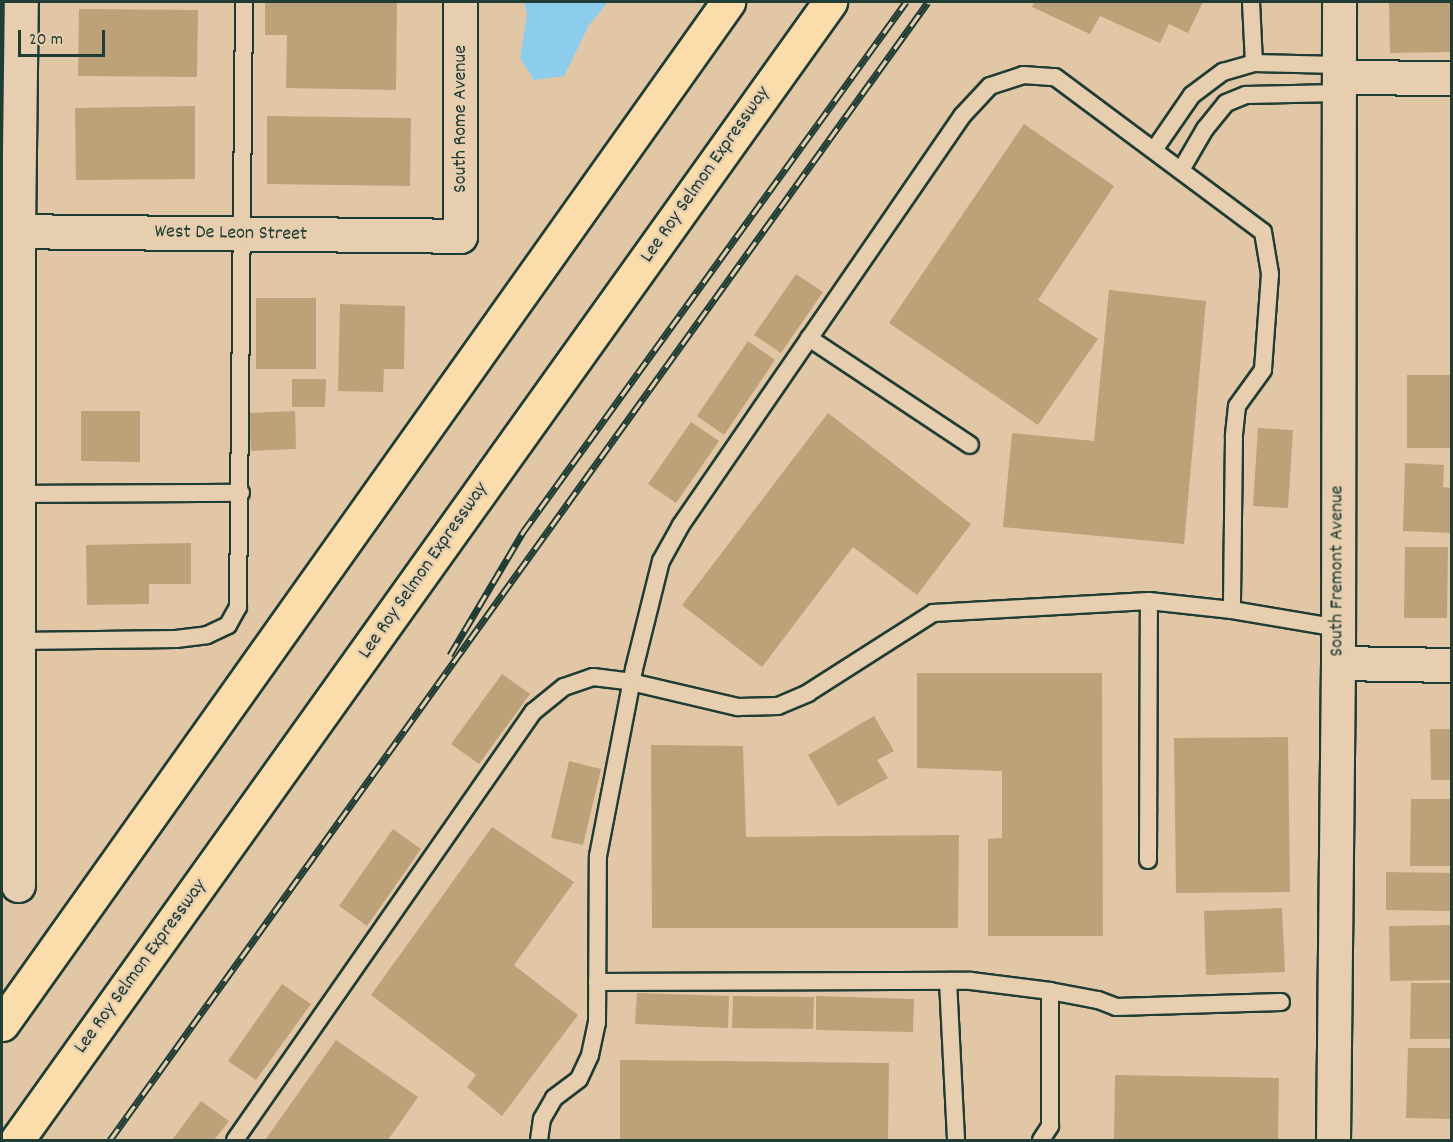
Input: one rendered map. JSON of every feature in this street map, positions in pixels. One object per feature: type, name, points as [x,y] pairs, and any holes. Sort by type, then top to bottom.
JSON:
[{"type":"highway","points":[[2,1024],[728,2]]},
{"type":"highway","name":"Lee Roy Selmon Expressway","points":[[17,1140],[830,2]]},
{"type":"street","points":[[18,885],[10,641],[18,494],[10,232],[21,2]]},
{"type":"street","name":"South Rome Avenue","points":[[460,2],[460,236]]},
{"type":"street","name":"South Fremont Avenue","points":[[1332,1140],[1338,663],[1339,2]]},
{"type":"street","points":[[1339,78],[1452,78]]},
{"type":"street","name":"West De Leon Street","points":[[10,232],[460,236]]},
{"type":"street","points":[[1338,663],[1452,665]]},
{"type":"lane","points":[[10,641],[177,639],[207,635],[228,625],[238,607],[244,234],[244,2]]},
{"type":"lane","points":[[1251,2],[1254,63]]},
{"type":"lane","points":[[1154,150],[1192,95],[1223,72],[1254,63],[1339,78]]},
{"type":"lane","points":[[539,1140],[542,1119],[554,1098],[579,1079],[590,1055],[597,1023],[597,856],[631,682],[661,561],[681,525],[962,116],[990,86],[1023,75],[1055,77],[1263,232],[1270,274],[1263,370],[1237,406],[1233,437],[1232,610]]},
{"type":"lane","points":[[1181,170],[1205,129],[1226,103],[1246,95],[1339,78]]},
{"type":"lane","points":[[809,338],[970,445]]},
{"type":"lane","points":[[18,494],[241,493]]},
{"type":"lane","points":[[235,1140],[532,712],[564,687],[593,677],[631,682],[738,707],[778,706],[808,693],[933,613],[1149,601],[1232,610],[1338,628]]},
{"type":"lane","points":[[1148,860],[1149,601]]},
{"type":"lane","points":[[948,981],[956,1140]]},
{"type":"lane","points":[[597,982],[970,981],[1050,991],[1098,1000],[1116,1007],[1281,1002]]},
{"type":"lane","points":[[1041,1140],[1050,1126],[1050,991]]},
{"type":"water","points":[[524,2],[608,2],[589,25],[564,76],[534,80],[520,58],[527,14]]},
{"type":"building","points":[[265,2],[397,2],[396,90],[286,88],[287,35],[265,35]]},
{"type":"building","points":[[1034,2],[1203,2],[1188,33],[1169,24],[1160,43],[1100,16],[1090,34],[1032,7]]},
{"type":"building","points":[[1389,2],[1452,2],[1452,52],[1390,53]]},
{"type":"building","points":[[79,9],[198,10],[197,77],[78,76]]},
{"type":"building","points":[[195,106],[195,179],[76,180],[75,108]]},
{"type":"building","points":[[267,116],[411,118],[410,186],[267,184]]},
{"type":"building","points":[[1024,124],[1114,186],[1038,300],[1098,339],[1038,425],[889,323]]},
{"type":"building","points":[[796,274],[823,292],[781,353],[754,335]]},
{"type":"building","points":[[1109,290],[1206,301],[1184,544],[1003,527],[1012,433],[1094,441]]},
{"type":"building","points":[[256,298],[316,298],[316,369],[256,369]]},
{"type":"building","points":[[340,304],[405,306],[404,369],[384,369],[383,392],[338,391]]},
{"type":"building","points":[[748,341],[775,360],[724,435],[697,416]]},
{"type":"building","points":[[1407,375],[1452,375],[1452,448],[1407,448]]},
{"type":"building","points":[[292,379],[326,379],[325,407],[292,407]]},
{"type":"building","points":[[81,411],[140,411],[140,462],[81,461]]},
{"type":"building","points":[[295,411],[296,449],[251,451],[249,413]]},
{"type":"building","points":[[828,413],[971,524],[917,595],[853,547],[762,667],[682,605]]},
{"type":"building","points":[[691,422],[719,441],[676,503],[648,484]]},
{"type":"building","points":[[1258,428],[1293,430],[1288,508],[1253,506]]},
{"type":"building","points":[[1405,463],[1444,465],[1443,487],[1452,488],[1452,533],[1403,531]]},
{"type":"building","points":[[191,543],[191,584],[149,584],[149,604],[87,605],[86,545]]},
{"type":"building","points":[[1405,547],[1448,547],[1447,618],[1404,618]]},
{"type":"building","points":[[917,673],[1102,673],[1103,936],[988,936],[988,839],[1002,838],[1002,771],[917,768]]},
{"type":"building","points":[[502,674],[530,694],[479,764],[451,744]]},
{"type":"building","points":[[874,716],[894,751],[877,760],[888,778],[838,806],[808,755]]},
{"type":"building","points":[[1430,729],[1452,729],[1452,780],[1431,780]]},
{"type":"building","points":[[1288,737],[1290,892],[1176,893],[1174,738]]},
{"type":"building","points":[[651,745],[743,746],[746,837],[959,835],[958,928],[652,928]]},
{"type":"building","points":[[569,761],[601,769],[583,845],[551,838]]},
{"type":"building","points":[[1411,799],[1452,799],[1452,866],[1410,866]]},
{"type":"building","points":[[492,827],[574,882],[514,965],[578,1015],[502,1116],[467,1087],[476,1075],[371,995]]},
{"type":"building","points":[[393,829],[421,849],[367,926],[339,906]]},
{"type":"building","points":[[1386,872],[1451,873],[1451,911],[1386,910]]},
{"type":"building","points":[[1282,908],[1285,972],[1206,975],[1204,911]]},
{"type":"building","points":[[1452,925],[1452,980],[1390,981],[1389,926]]},
{"type":"building","points":[[1411,983],[1452,983],[1452,1039],[1410,1039]]},
{"type":"building","points":[[282,984],[311,1004],[256,1080],[228,1061]]},
{"type":"building","points":[[637,993],[729,996],[728,1028],[635,1024]]},
{"type":"building","points":[[733,996],[814,997],[813,1029],[732,1028]]},
{"type":"building","points":[[816,996],[914,999],[913,1032],[816,1030]]},
{"type":"building","points":[[336,1040],[418,1097],[388,1140],[265,1140]]},
{"type":"building","points":[[1408,1048],[1452,1048],[1452,1119],[1406,1118]]},
{"type":"building","points":[[620,1060],[889,1063],[888,1140],[620,1140]]},
{"type":"building","points":[[1115,1075],[1279,1078],[1278,1140],[1114,1140]]},
{"type":"building","points":[[201,1101],[229,1121],[214,1140],[172,1140]]},
{"type":"railway","points":[[450,655],[523,532],[906,2]]},
{"type":"railway","points":[[110,1140],[928,2]]}]
